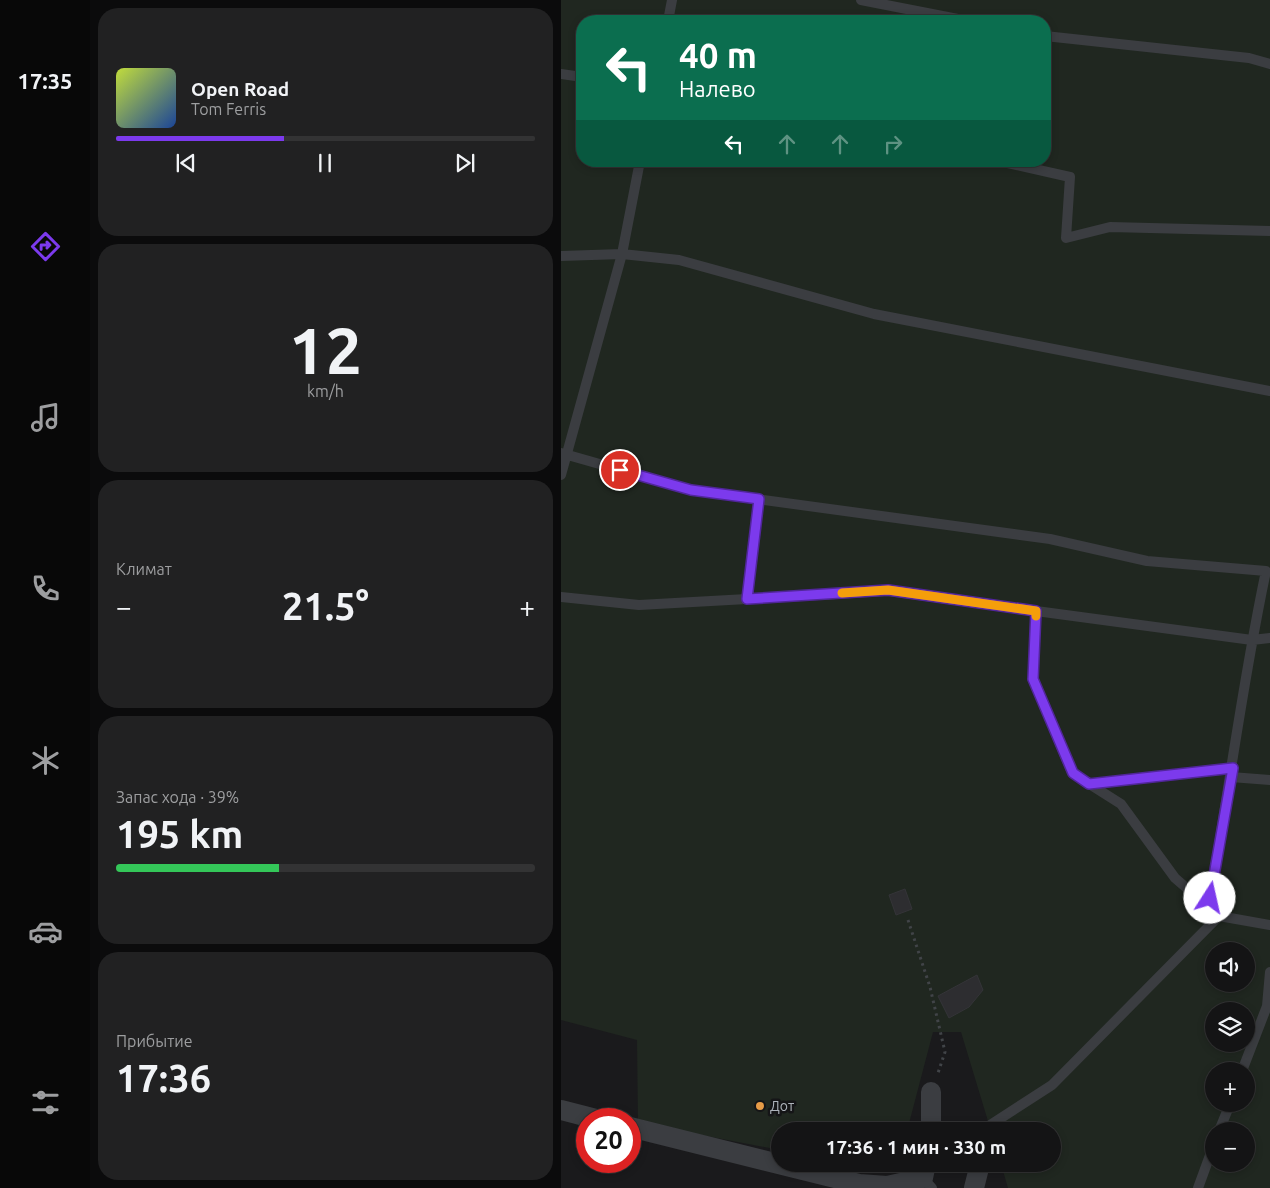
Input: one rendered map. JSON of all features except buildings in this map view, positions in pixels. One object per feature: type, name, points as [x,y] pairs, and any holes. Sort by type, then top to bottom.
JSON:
[{"type":"street","points":[[931,1092],[931,1122]]},
{"type":"street","points":[[561,1110],[576,1114]]},
{"type":"street","points":[[641,1130],[859,1184],[887,1186],[927,1177]]},
{"type":"street","points":[[974,1188],[977,1172]]},
{"type":"lane","points":[[669,15],[672,0]]},
{"type":"lane","points":[[861,0],[937,15]]},
{"type":"lane","points":[[1051,37],[1249,58],[1270,64]]},
{"type":"lane","points":[[561,74],[576,76]]},
{"type":"lane","points":[[561,475],[564,453],[622,254],[639,167]]},
{"type":"lane","points":[[1024,167],[1070,178],[1066,238],[1110,227],[1270,231]]},
{"type":"lane","points":[[561,256],[622,254],[679,260],[874,314],[1270,391]]},
{"type":"lane","points":[[564,453],[691,490],[1050,539],[1147,561],[1266,571]]},
{"type":"lane","points":[[747,599],[759,499]]},
{"type":"lane","points":[[1219,916],[1210,898],[1232,773],[1252,640],[1270,560]]},
{"type":"lane","points":[[561,597],[639,605],[888,590],[1252,640],[1270,638]]},
{"type":"lane","points":[[1036,611],[1033,679],[1073,773],[1121,804],[1175,878],[1219,916],[1270,925]]},
{"type":"lane","points":[[1089,784],[1232,773],[1270,780]]},
{"type":"lane","points":[[995,1122],[1052,1085],[1219,916]]},
{"type":"lane","points":[[1245,1062],[1267,1006],[1270,972]]},
{"type":"lane","points":[[1198,1188],[1205,1169]]},
{"type":"path","points":[[908,920],[930,987],[945,1052],[931,1092]]},
{"type":"shaded area","points":[[561,0],[1270,0],[1270,1188],[1008,1188],[1003,1172],[1061,1172],[1061,1122],[988,1122],[961,1032],[933,1032],[909,1122],[771,1122],[771,1148],[641,1124],[641,1108],[638,1108],[637,1040],[561,1020]]},
{"type":"slow traffic","points":[[842,593],[888,590],[1036,611],[1036,616]]},
{"type":"place","name":"Дот","points":[[760,1106]]},
{"type":"route","points":[[620,470],[691,490],[759,499],[747,599],[888,590],[1036,611],[1033,679],[1073,773],[1089,784],[1233,768],[1210,898]]}]
